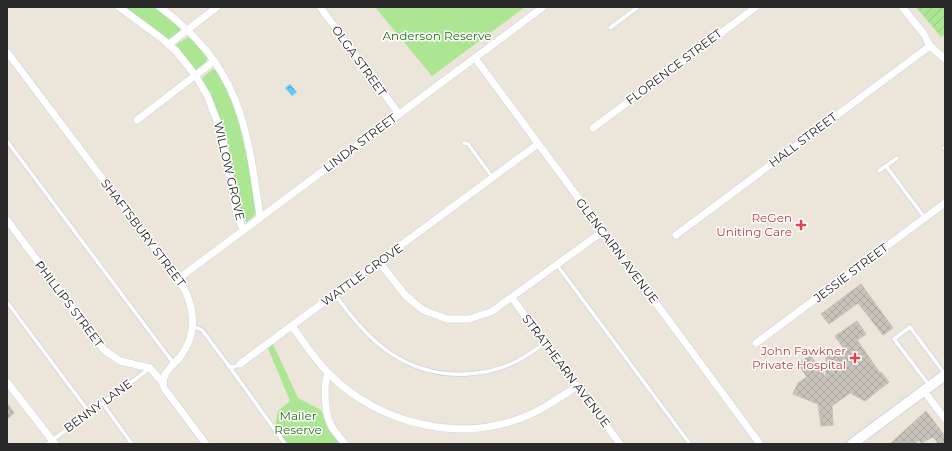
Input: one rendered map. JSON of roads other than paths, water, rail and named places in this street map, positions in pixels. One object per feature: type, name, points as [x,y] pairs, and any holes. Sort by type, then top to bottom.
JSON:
[{"type":"main road","points":[[853,444],[945,375]]},
{"type":"street","name":"WILLOW GROVE","points":[[120,7],[169,44],[195,75],[209,100],[218,120],[225,149],[236,211],[243,230]]},
{"type":"street","name":"WILLOW GROVE","points":[[160,7],[188,29],[214,60],[230,86],[246,131],[260,217]]},
{"type":"street","points":[[169,44],[216,7]]},
{"type":"street","name":"OLGA STREET","points":[[320,7],[399,114]]},
{"type":"street","name":"LINDA STREET","points":[[178,279],[543,7]]},
{"type":"street","name":"FLORENCE STREET","points":[[593,128],[756,7]]},
{"type":"street","points":[[902,7],[927,37],[930,46],[945,59]]},
{"type":"street","name":"HALL STREET","points":[[676,235],[930,46]]},
{"type":"street","name":"SHAFTSBURY STREET","points":[[7,52],[178,279],[191,304],[192,326],[188,343],[174,364],[165,374],[163,383]]},
{"type":"street","name":"GLENCAIRN AVENUE","points":[[474,58],[759,444]]},
{"type":"street","points":[[137,120],[214,60]]},
{"type":"street","name":"WATTLE GROVE","points":[[240,364],[538,144]]},
{"type":"street","name":"JESSIE STREET","points":[[756,343],[945,203]]},
{"type":"street","name":"PHILLIPS STREET","points":[[7,220],[104,350],[120,361],[150,368]]},
{"type":"street","points":[[379,262],[413,303],[423,310],[447,319],[458,320],[481,316],[512,298],[602,232]]},
{"type":"street","name":"STRATHEARN AVENUE","points":[[512,298],[620,444]]},
{"type":"street","points":[[292,326],[328,374],[363,402],[382,412],[418,424],[441,428],[484,427],[507,422],[530,415],[552,403],[577,386]]},
{"type":"street","points":[[150,368],[163,383],[164,388],[206,444]]},
{"type":"street","points":[[328,374],[325,379],[325,387],[330,422],[344,444]]},
{"type":"street","points":[[7,382],[51,443]]},
{"type":"street","points":[[927,389],[945,419]]},
{"type":"lane","points":[[610,28],[638,7]]},
{"type":"lane","points":[[7,142],[174,364]]},
{"type":"lane","points":[[464,143],[468,144],[493,178]]},
{"type":"lane","points":[[879,171],[897,158]]},
{"type":"lane","points":[[886,166],[925,218]]},
{"type":"lane","points":[[557,265],[690,444]]},
{"type":"lane","points":[[335,294],[364,331],[384,350],[409,364],[432,372],[458,374],[492,370],[517,362],[546,343]]},
{"type":"lane","points":[[7,302],[90,412]]},
{"type":"lane","points":[[192,326],[202,330],[285,444]]},
{"type":"lane","points":[[927,389],[894,339],[910,327],[945,375]]},
{"type":"lane","name":"WATTLE GROVE","points":[[229,366],[234,367],[240,364]]},
{"type":"lane","name":"BENNY LANE","points":[[51,443],[150,368]]},
{"type":"lane","points":[[103,404],[132,444]]},
{"type":"water","points":[[290,84],[297,92],[292,96],[285,88]]},
{"type":"place","name":"ReGen Uniting Care","points":[[801,225]]},
{"type":"place","name":"John Fawkner Private Hospital","points":[[855,358]]},
{"type":"park label","name":"Anderson Reserve","points":[[437,36]]},
{"type":"park label","name":"Mailer Reserve","points":[[298,423]]}]
